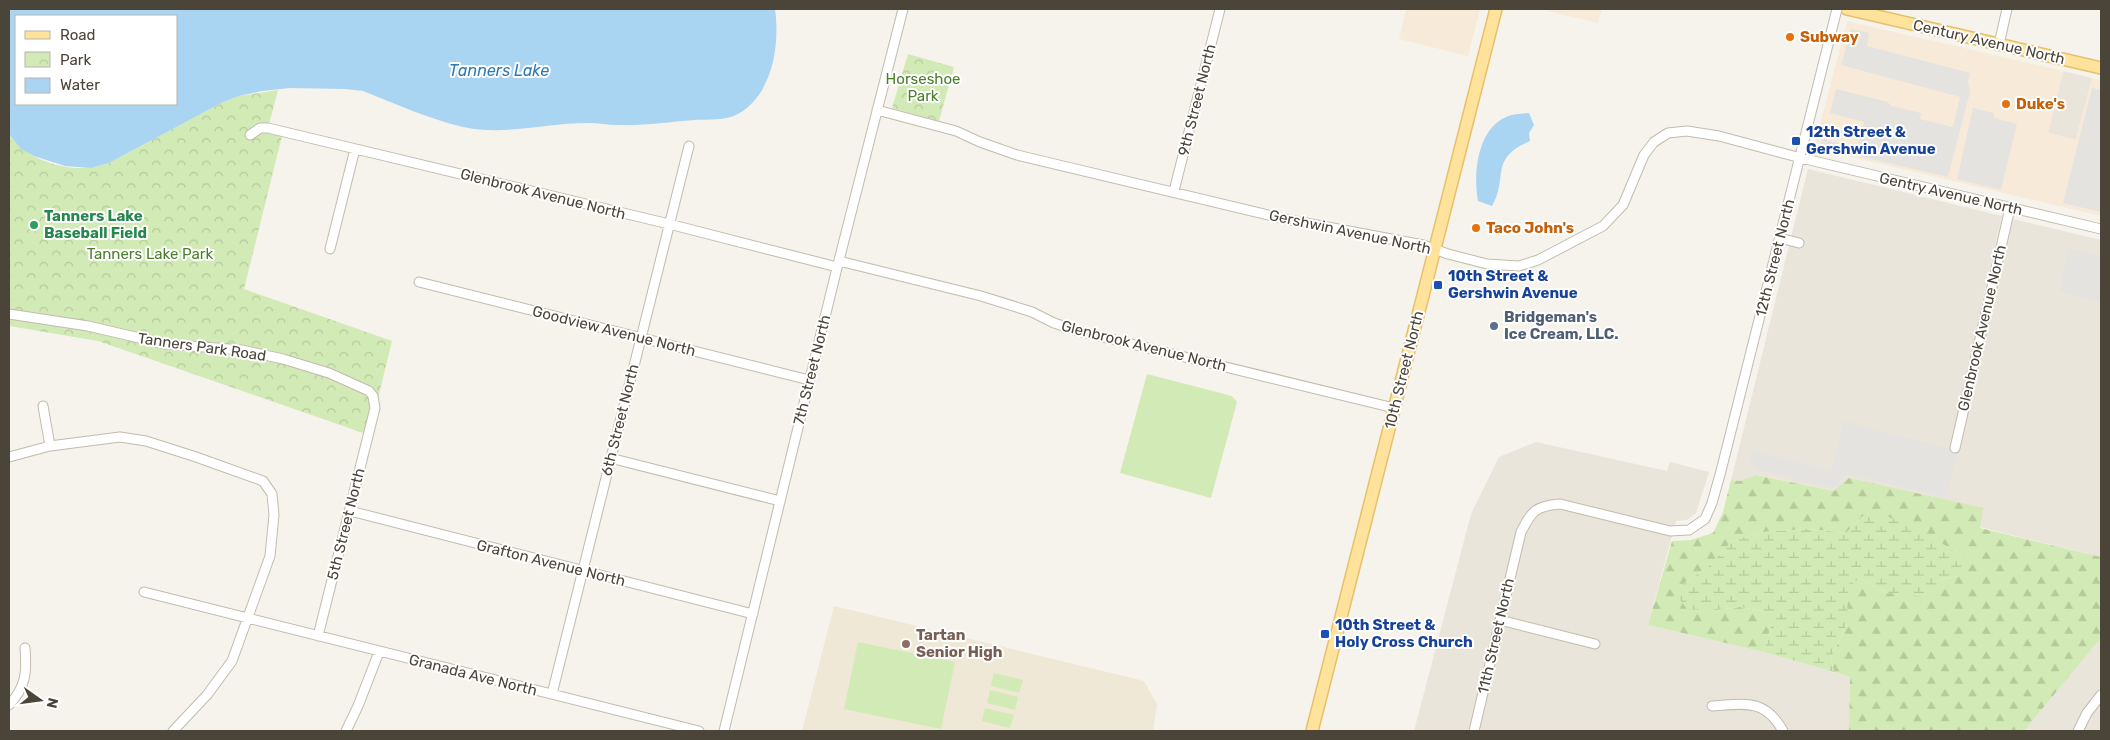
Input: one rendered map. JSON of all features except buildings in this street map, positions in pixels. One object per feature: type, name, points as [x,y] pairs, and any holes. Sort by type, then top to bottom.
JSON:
[{"type":"main road","name":"10th Street North","points":[[1312,731],[1496,9]]},
{"type":"main road","name":"Century Avenue North","points":[[1847,9],[2101,68]]},
{"type":"street","name":"7th Street North","points":[[724,731],[838,264],[904,9]]},
{"type":"street","name":"9th Street North","points":[[1174,191],[1220,9]]},
{"type":"street","name":"12th Street North","points":[[1519,540],[1531,513],[1543,505],[1560,504],[1670,531],[1689,530],[1704,519],[1710,507],[1838,9]]},
{"type":"street","points":[[1999,44],[2007,9]]},
{"type":"street","name":"Gershwin Avenue North","points":[[877,110],[956,131],[1017,155],[1285,219],[1423,244],[1487,264],[1519,266],[1538,260],[1603,226],[1622,205],[1644,155],[1654,142],[1668,133],[1687,131],[1719,136],[1801,158]]},
{"type":"street","name":"Glenbrook Avenue North","points":[[250,135],[256,129],[265,127],[838,264],[981,296],[1032,312],[1054,323],[1078,331],[1394,408]]},
{"type":"street","name":"6th Street North","points":[[552,694],[689,146]]},
{"type":"street","points":[[330,249],[354,148]]},
{"type":"street","name":"Gentry Avenue North","points":[[1801,158],[2101,229]]},
{"type":"street","name":"Glenbrook Avenue North","points":[[1955,448],[2010,208]]},
{"type":"street","points":[[1780,238],[1798,242]]},
{"type":"street","name":"Goodview Avenue North","points":[[419,282],[810,380]]},
{"type":"street","name":"Tanners Park Road","points":[[9,314],[88,326],[165,344],[242,350],[282,358],[329,373],[369,392],[373,396],[374,411]]},
{"type":"street","points":[[43,406],[50,446]]},
{"type":"street","name":"5th Street North","points":[[318,636],[374,411]]},
{"type":"street","points":[[9,457],[50,446],[120,437],[146,441],[263,481],[272,494],[274,515],[270,556],[232,661],[207,695],[173,731]]},
{"type":"street","points":[[610,458],[780,501]]},
{"type":"street","name":"Grafton Avenue North","points":[[350,511],[752,614]]},
{"type":"street","name":"11th Street North","points":[[1474,731],[1519,540]]},
{"type":"street","name":"Granada Ave North","points":[[144,592],[247,620],[699,731]]},
{"type":"street","points":[[1500,620],[1595,644]]},
{"type":"street","points":[[9,705],[18,695],[27,672],[25,648]]},
{"type":"street","points":[[346,731],[358,706],[378,652]]},
{"type":"street","points":[[2078,731],[2087,713],[2101,695]]},
{"type":"street","points":[[1712,706],[1748,704],[1764,708],[1776,719],[1783,731]]},
{"type":"shaded area","points":[[1406,9],[1480,9],[1468,56],[1399,39]]},
{"type":"shaded area","points":[[1539,9],[1602,9],[1598,23]]},
{"type":"shaded area","points":[[1847,21],[2063,71],[2048,133],[2076,140],[2092,78],[2101,80],[2101,216],[1814,148]]},
{"type":"shaded area","points":[[1851,29],[1869,33],[1867,46],[1970,73],[1968,82],[1970,92],[1948,177],[1820,147],[1822,139],[1858,148],[1864,122],[1830,113],[1836,89],[1888,102],[1891,106],[1921,113],[1920,119],[1953,127],[1960,97],[1841,65]]},
{"type":"shaded area","points":[[2063,71],[2092,78],[2076,140],[2048,133]]},
{"type":"shaded area","points":[[2092,88],[2101,90],[2101,212],[2063,203]]},
{"type":"shaded area","points":[[1973,108],[1994,113],[1994,118],[2017,124],[2001,190],[1957,179]]},
{"type":"shaded area","points":[[1808,169],[2002,216],[1981,307],[1992,309],[2013,219],[2101,240],[2101,557],[1834,491],[1757,475],[1740,481],[1731,480]]},
{"type":"shaded area","points":[[2069,248],[2101,256],[2101,302],[2059,292]]},
{"type":"shaded area","points":[[1844,421],[1958,451],[1946,498],[1847,474],[1834,488],[1757,470],[1748,463],[1752,450],[1831,470]]},
{"type":"shaded area","points":[[1536,442],[1667,471],[1670,462],[1709,472],[1696,513],[1687,520],[1676,521],[1648,625],[1764,652],[1850,677],[1849,731],[1414,731],[1471,514],[1499,457]]},
{"type":"shaded area","name":"Tartan Senior High","points":[[834,606],[1144,681],[1157,704],[1153,731],[802,731]]},
{"type":"shaded area","points":[[2101,638],[2101,731],[2024,731]]},
{"type":"green space","name":"Horseshoe Park","points":[[908,54],[954,67],[939,121],[892,108]]},
{"type":"green space","name":"Tanners Lake Park","points":[[278,90],[268,128],[283,132],[244,289],[392,341],[369,435],[98,341],[9,326],[9,134],[28,153],[54,164],[68,167],[96,167],[109,163],[223,102],[239,96]]},
{"type":"green space","points":[[1147,374],[1232,396],[1237,402],[1211,498],[1120,473]]},
{"type":"green space","points":[[1756,475],[1834,491],[1849,478],[1983,508],[1980,528],[2101,557],[2101,638],[2024,731],[1849,731],[1850,677],[1834,672],[1831,658],[1847,624],[1847,584],[1861,579],[1887,593],[1962,575],[1962,554],[1940,543],[1863,516],[1846,533],[1808,529],[1763,532],[1732,541],[1708,567],[1680,586],[1710,611],[1740,607],[1763,611],[1771,625],[1764,652],[1648,625],[1672,541],[1691,540],[1713,533],[1723,512],[1731,480],[1740,481]]},
{"type":"green space","points":[[1885,515],[1962,554],[1966,561],[1962,575],[1940,580],[1926,597],[1887,593],[1861,579],[1848,584],[1847,624],[1831,658],[1834,672],[1764,652],[1771,625],[1763,611],[1740,607],[1710,611],[1687,609],[1678,597],[1680,586],[1708,567],[1732,541],[1763,532],[1808,529],[1846,533],[1863,516]]},
{"type":"green space","points":[[858,642],[955,662],[941,729],[844,709]]},
{"type":"green space","points":[[994,673],[1023,680],[1019,693],[991,686]]},
{"type":"green space","points":[[990,690],[1018,697],[1015,710],[987,703]]},
{"type":"green space","points":[[985,708],[1014,715],[1010,728],[982,721]]},
{"type":"water","name":"Tanners Lake","points":[[9,9],[775,9],[775,53],[766,81],[750,105],[738,114],[722,119],[637,125],[588,123],[510,130],[479,129],[438,120],[363,91],[290,88],[262,91],[223,102],[109,163],[91,168],[65,166],[34,156],[21,149],[9,134]]},
{"type":"water","points":[[1529,113],[1534,125],[1529,133],[1530,141],[1517,148],[1504,162],[1497,196],[1492,206],[1478,201],[1477,166],[1483,142],[1496,123],[1506,117]]},
{"type":"place","name":"Subway","points":[[1790,37]]},
{"type":"place","name":"Duke's","points":[[2006,104]]},
{"type":"place","name":"12th Street & Gershwin Avenue","points":[[1796,141]]},
{"type":"place","name":"Tanners Lake Baseball Field","points":[[34,225]]},
{"type":"place","name":"Taco John's","points":[[1476,228]]},
{"type":"place","name":"10th Street & Gershwin Avenue","points":[[1438,285]]},
{"type":"place","name":"Bridgeman's Ice Cream, LLC.","points":[[1494,326]]},
{"type":"place","name":"10th Street & Holy Cross Church","points":[[1325,634]]},
{"type":"place","name":"Tartan Senior High","points":[[906,644]]}]
